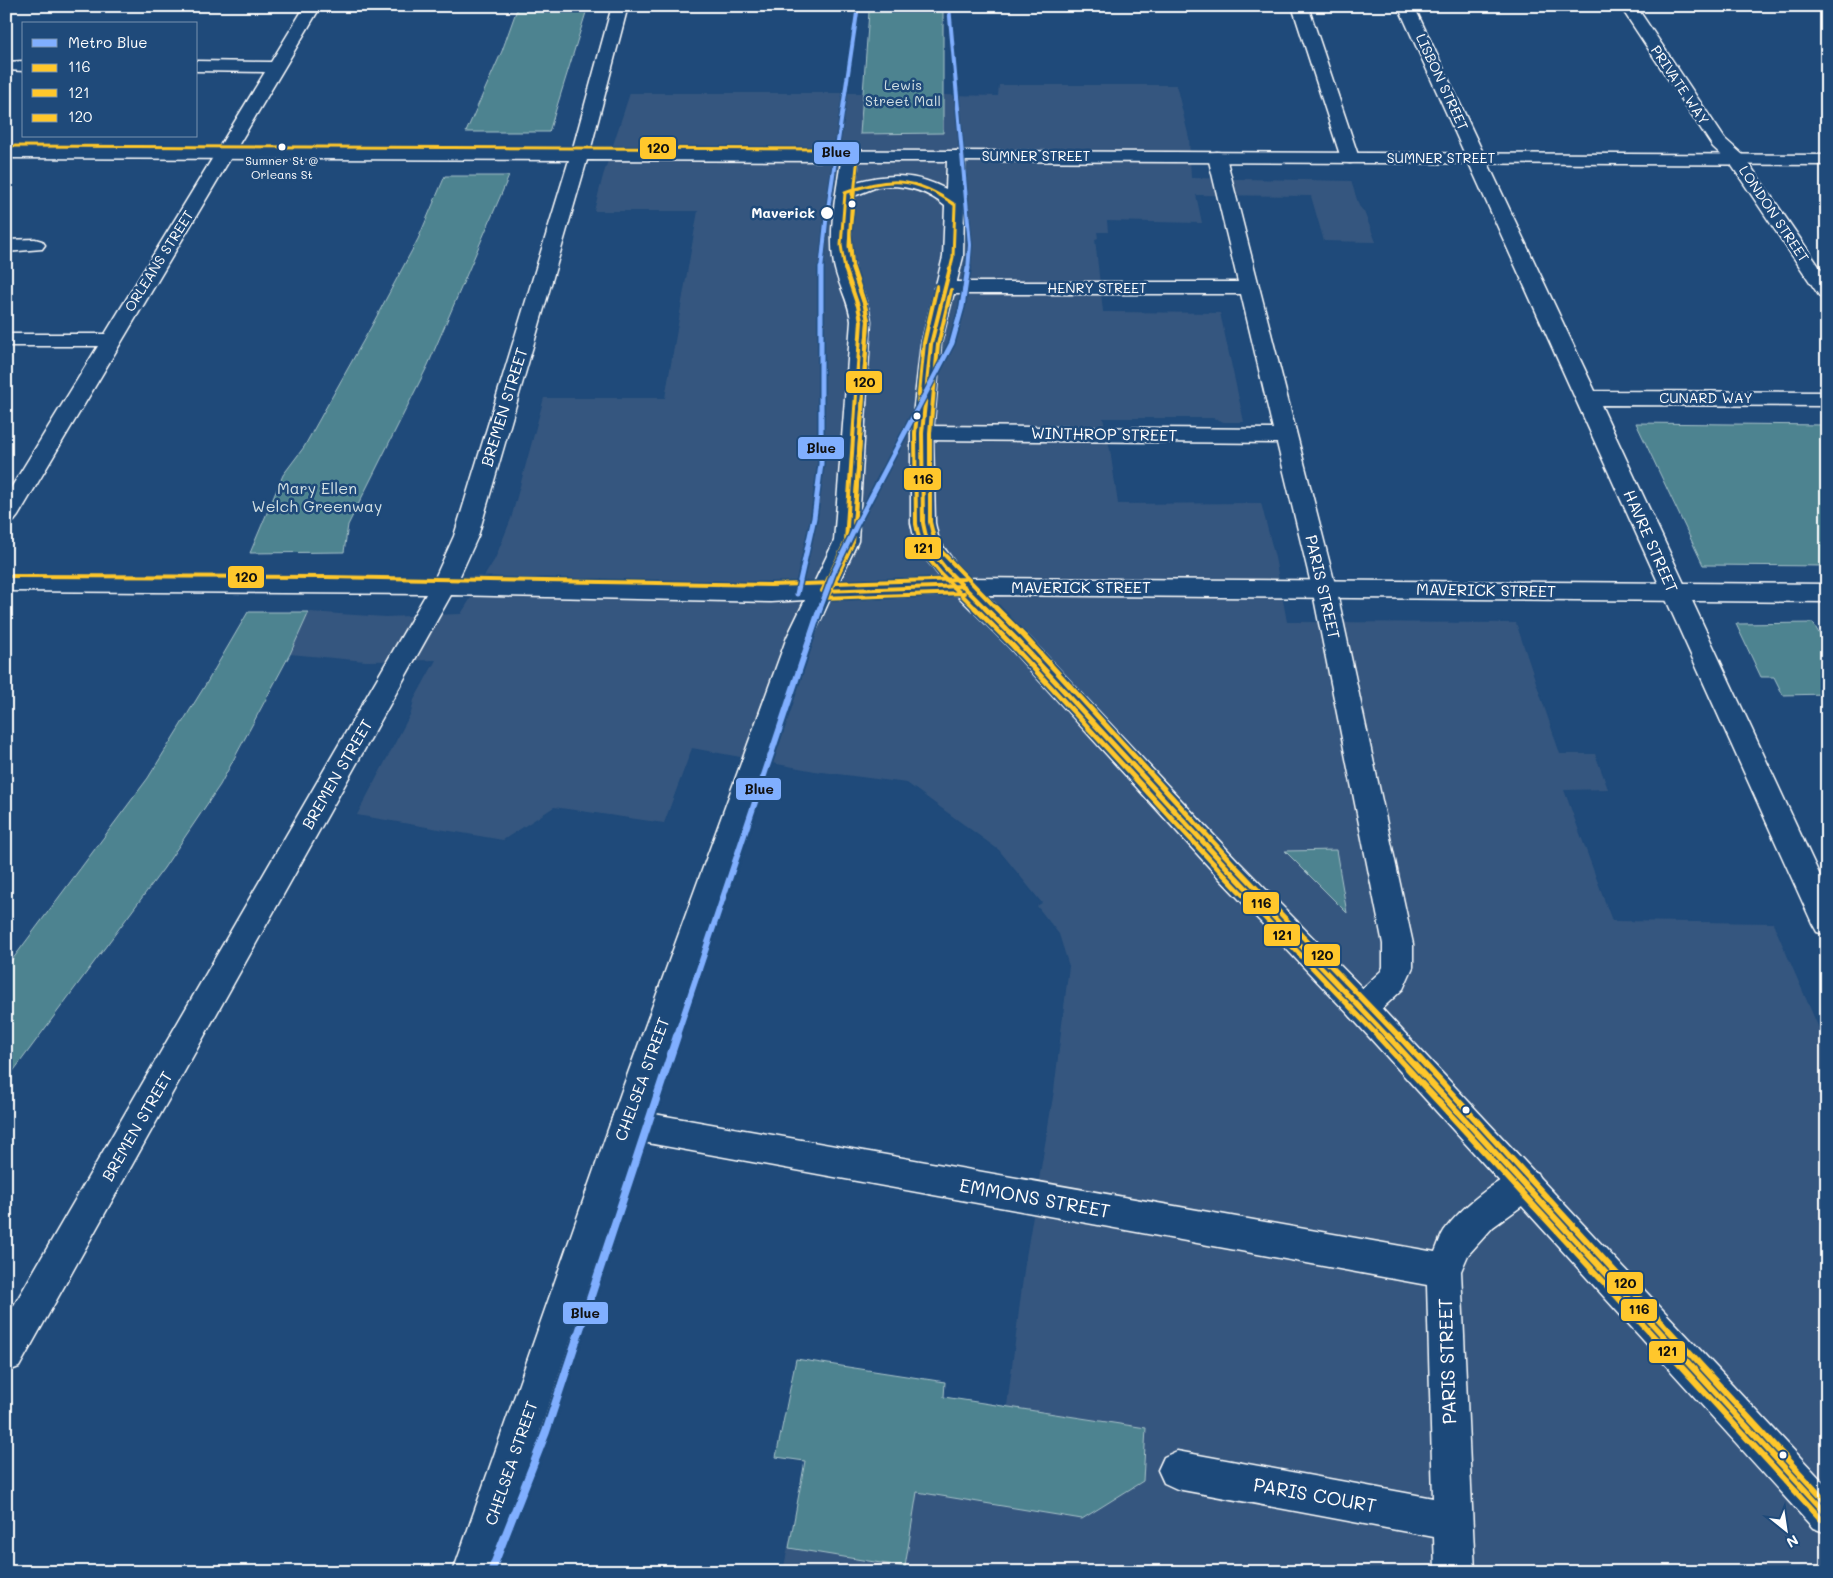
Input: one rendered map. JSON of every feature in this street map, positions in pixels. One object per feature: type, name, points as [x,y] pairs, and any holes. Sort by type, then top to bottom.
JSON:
[{"type":"street","name":"ORLEANS STREET","points":[[6,516],[313,6]]},
{"type":"street","name":"BREMEN STREET","points":[[6,1354],[444,587],[466,536],[580,155],[620,6]]},
{"type":"street","points":[[1300,6],[1350,158]]},
{"type":"street","name":"LISBON STREET","points":[[1406,6],[1478,158]]},
{"type":"street","name":"PRIVATE WAY","points":[[1628,6],[1719,143],[1737,159]]},
{"type":"street","points":[[198,66],[276,67]]},
{"type":"street","name":"SUMNER STREET","points":[[6,153],[1827,160]]},
{"type":"street","name":"CHELSEA STREET","points":[[473,1572],[626,1124],[800,637],[846,541],[860,331],[860,307],[847,277],[843,261],[845,193],[851,156]]},
{"type":"street","points":[[956,156],[954,256],[930,344],[922,433],[923,523],[927,541],[940,562],[1018,641],[1229,870],[1362,1008],[1827,1514]]},
{"type":"street","name":"PARIS STREET","points":[[1217,157],[1324,588],[1398,944],[1398,967],[1392,980],[1362,1008]]},
{"type":"street","name":"HAVRE STREET","points":[[1478,158],[1674,592],[1827,923]]},
{"type":"street","name":"LONDON STREET","points":[[1737,159],[1827,293]]},
{"type":"street","points":[[845,193],[872,182],[887,179],[907,180],[927,185],[942,193],[955,205]]},
{"type":"street","points":[[6,246],[34,245]]},
{"type":"street","name":"HENRY STREET","points":[[944,288],[1250,288]]},
{"type":"street","points":[[6,340],[111,340]]},
{"type":"street","name":"CUNARD WAY","points":[[1586,398],[1827,399]]},
{"type":"street","name":"WINTHROP STREET","points":[[922,433],[1286,436]]},
{"type":"street","name":"MAVERICK STREET","points":[[6,583],[327,584],[771,593],[964,586],[1827,593]]},
{"type":"street","name":"EMMONS STREET","points":[[626,1124],[1444,1271]]},
{"type":"street","name":"PARIS STREET","points":[[1455,1572],[1444,1271],[1456,1243],[1480,1215],[1524,1184]]},
{"type":"street","name":"PARIS COURT","points":[[1177,1470],[1453,1521]]},
{"type":"shaded area","points":[[999,85],[1176,85],[1189,138],[1191,178],[1351,181],[1359,206],[1364,212],[1376,242],[1324,241],[1311,196],[1196,195],[1202,223],[1107,221],[1108,232],[1097,232],[1098,238],[1095,239],[1103,312],[1220,313],[1244,422],[1224,422],[1213,418],[1103,418],[1118,504],[1261,503],[1275,558],[1287,622],[1516,623],[1560,754],[1595,754],[1608,789],[1564,790],[1612,921],[1773,923],[1827,1047],[1827,1572],[783,1572],[805,1462],[776,1457],[796,1359],[945,1382],[944,1397],[1007,1406],[1025,1263],[1054,1091],[1069,966],[1059,934],[1037,906],[1042,903],[999,850],[907,783],[815,771],[692,748],[664,823],[554,807],[503,840],[357,815],[411,713],[414,700],[436,660],[366,661],[290,654],[309,612],[385,617],[461,614],[495,559],[511,519],[544,398],[665,398],[698,211],[594,211],[603,176],[630,93],[863,93],[860,134],[943,133],[943,95],[998,96]]},
{"type":"green space","points":[[518,6],[588,6],[549,132],[466,132],[502,51]]},
{"type":"green space","name":"Lewis Street Mall","points":[[807,6],[943,6],[943,133],[860,134],[869,12],[811,11],[806,10]]},
{"type":"green space","name":"Mary Ellen Welch Greenway","points":[[445,176],[509,176],[428,365],[348,525],[344,552],[250,553],[283,475],[304,447],[371,327],[418,239]]},
{"type":"green space","points":[[1636,423],[1827,425],[1827,566],[1703,565]]},
{"type":"green space","points":[[248,612],[309,612],[290,654],[220,785],[164,868],[6,1081],[6,968],[148,778]]},
{"type":"green space","points":[[1813,623],[1827,647],[1827,694],[1783,695],[1774,677],[1761,677],[1736,624]]},
{"type":"green space","points":[[1336,850],[1347,913],[1285,851]]},
{"type":"green space","points":[[796,1359],[945,1382],[944,1397],[1146,1428],[1143,1481],[1082,1519],[917,1492],[905,1567],[789,1548],[805,1461],[776,1457]]},
{"type":"metro line","name":"Blue","points":[[797,594],[814,518],[821,464],[821,271],[826,222],[858,6]]},
{"type":"metro line","name":"Blue","points":[[491,1572],[546,1432],[810,634],[833,574],[859,520],[952,343],[956,331],[967,283],[970,245],[949,6]]},
{"type":"transit line","name":"120","points":[[6,146],[855,149],[858,156],[850,220],[850,246],[852,267],[865,305],[868,321],[853,542],[829,594]]},
{"type":"transit line","name":"116","points":[[845,193],[875,183],[902,181],[928,188],[955,205]]},
{"type":"transit line","name":"116","points":[[822,591],[846,541],[861,321],[858,306],[843,262],[842,237],[845,193]]},
{"type":"transit line","name":"121","points":[[829,594],[853,542],[868,321],[850,254],[849,237],[852,193]]},
{"type":"transit line","name":"116","points":[[955,205],[953,257],[931,344],[922,433],[923,523],[927,541],[934,554],[946,569],[1018,641],[1229,870],[1362,1008],[1827,1514]]},
{"type":"transit line","name":"121","points":[[937,286],[924,343],[915,433],[916,524],[920,543],[928,558],[941,574],[1013,646],[1224,875],[1357,1013],[1821,1519]]},
{"type":"transit line","name":"120","points":[[951,290],[938,345],[930,433],[930,522],[934,538],[940,550],[1024,636],[1234,865],[1368,1003],[1827,1503]]},
{"type":"transit line","name":"120","points":[[6,576],[327,577],[771,585],[964,579]]},
{"type":"transit line","name":"116","points":[[822,591],[964,586]]},
{"type":"transit line","name":"121","points":[[822,598],[964,593]]},
{"type":"place","name":"Sumner St @ Orleans St","points":[[282,147]]},
{"type":"place","name":"Maverick","points":[[827,213]]}]
